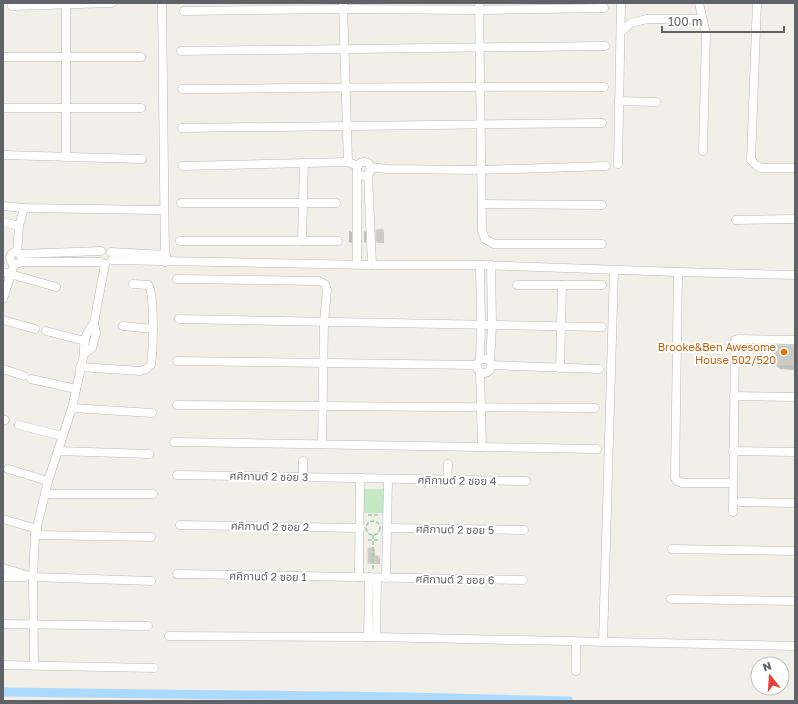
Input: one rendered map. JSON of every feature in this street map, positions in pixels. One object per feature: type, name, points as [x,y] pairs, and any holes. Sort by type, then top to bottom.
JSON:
[{"type":"street","points":[[12,6],[112,3]]},
{"type":"street","points":[[162,3],[165,258]]},
{"type":"street","points":[[618,164],[621,3]]},
{"type":"street","points":[[699,3],[706,34],[703,150]]},
{"type":"street","points":[[757,3],[752,160],[761,168],[795,168]]},
{"type":"street","points":[[66,4],[66,157]]},
{"type":"street","points":[[343,6],[348,162]]},
{"type":"street","points":[[184,10],[343,6],[604,8]]},
{"type":"street","points":[[480,7],[480,170],[482,231],[485,239],[494,244],[602,244]]},
{"type":"street","points":[[621,32],[631,23],[646,19],[702,19]]},
{"type":"street","points":[[180,51],[605,46]]},
{"type":"street","points":[[3,57],[141,57]]},
{"type":"street","points":[[182,89],[480,86],[604,88]]},
{"type":"street","points":[[619,101],[656,102]]},
{"type":"street","points":[[3,108],[141,108]]},
{"type":"street","points":[[182,128],[602,123]]},
{"type":"street","points":[[3,155],[142,158]]},
{"type":"street","points":[[183,166],[348,162],[358,168]]},
{"type":"street","points":[[357,264],[358,168],[362,162],[364,162],[369,164],[372,265]]},
{"type":"street","points":[[302,241],[304,163]]},
{"type":"street","points":[[369,170],[480,170],[606,166]]},
{"type":"street","points":[[181,203],[336,203]]},
{"type":"street","points":[[482,204],[602,205]]},
{"type":"street","points":[[3,206],[24,208],[159,210]]},
{"type":"street","points":[[3,300],[7,273],[18,258],[19,226],[24,208]]},
{"type":"street","points":[[736,220],[795,219]]},
{"type":"street","points":[[3,222],[19,226]]},
{"type":"street","points":[[180,241],[338,241]]},
{"type":"street","points":[[18,258],[106,250],[107,260],[94,323],[96,333],[92,348],[84,354]]},
{"type":"street","points":[[18,258],[107,260],[165,258],[372,265],[491,265],[795,275]]},
{"type":"street","points":[[480,265],[481,325],[479,366],[482,447]]},
{"type":"street","points":[[177,361],[479,366],[486,373],[488,372],[491,363],[491,265]]},
{"type":"street","points":[[603,642],[614,270]]},
{"type":"street","points":[[678,272],[675,478],[682,482],[733,483]]},
{"type":"street","points":[[7,273],[56,287]]},
{"type":"street","points":[[177,279],[319,281],[325,284],[328,290],[324,322],[322,444]]},
{"type":"street","points":[[80,367],[140,371],[146,369],[151,364],[153,329],[150,287],[148,285],[133,284]]},
{"type":"street","points":[[518,285],[602,286]]},
{"type":"street","points":[[560,368],[562,285]]},
{"type":"street","points":[[179,319],[602,327]]},
{"type":"street","points":[[3,320],[34,329]]},
{"type":"street","points":[[34,665],[33,577],[36,532],[48,481],[72,408],[84,354],[83,346],[87,332],[94,323]]},
{"type":"street","points":[[123,326],[153,329]]},
{"type":"street","points":[[46,331],[85,340]]},
{"type":"street","points":[[733,512],[735,340],[795,340]]},
{"type":"street","points":[[479,366],[486,359],[491,363],[560,368],[599,368]]},
{"type":"street","points":[[3,370],[76,389]]},
{"type":"street","points":[[734,396],[795,397]]},
{"type":"street","points":[[178,405],[595,408]]},
{"type":"street","points":[[72,408],[152,412]]},
{"type":"street","points":[[19,425],[62,436]]},
{"type":"street","points":[[174,442],[597,449]]},
{"type":"street","points":[[58,451],[150,454]]},
{"type":"street","points":[[733,451],[795,452]]},
{"type":"street","points":[[303,461],[303,477]]},
{"type":"street","points":[[448,464],[448,480]]},
{"type":"street","points":[[8,469],[48,481]]},
{"type":"street","name":"ศศิกานต์ 2 ซอย 3","points":[[177,475],[388,479]]},
{"type":"street","points":[[359,577],[360,478]]},
{"type":"street","points":[[386,578],[388,479]]},
{"type":"street","name":"ศศิกานต์ 2 ซอย 4","points":[[388,479],[526,481]]},
{"type":"street","points":[[46,494],[154,494]]},
{"type":"street","points":[[741,502],[795,503]]},
{"type":"street","points":[[3,519],[36,532],[151,537]]},
{"type":"street","name":"ศศิกานต์ 2 ซอย 2","points":[[180,525],[360,528]]},
{"type":"street","name":"ศศิกานต์ 2 ซอย 5","points":[[387,528],[524,530]]},
{"type":"street","points":[[672,549],[795,551]]},
{"type":"street","points":[[3,568],[33,577]]},
{"type":"street","name":"ศศิกานต์ 2 ซอย 1","points":[[177,574],[373,577]]},
{"type":"street","points":[[3,577],[151,581]]},
{"type":"street","points":[[372,637],[373,577]]},
{"type":"street","name":"ศศิกานต์ 2 ซอย 6","points":[[373,577],[523,580]]},
{"type":"street","points":[[671,599],[795,601]]},
{"type":"street","points":[[3,624],[148,626]]},
{"type":"street","points":[[169,636],[372,637],[795,646]]},
{"type":"street","points":[[576,642],[576,671]]},
{"type":"street","points":[[3,665],[154,668]]},
{"type":"path","points":[[360,515],[387,516]]},
{"type":"path","points":[[374,515],[374,520]]},
{"type":"path","points":[[374,520],[378,522],[381,528],[379,533],[373,535],[368,533],[366,528],[367,524],[374,520]]},
{"type":"path","points":[[373,535],[373,577]]},
{"type":"path","points":[[360,540],[387,540]]},
{"type":"green space","points":[[364,489],[384,489],[384,513],[363,513]]},
{"type":"building","points":[[383,229],[383,242],[376,242],[376,230]]},
{"type":"building","points":[[775,345],[793,345],[793,365],[774,364]]},
{"type":"building","points":[[368,548],[374,548],[374,556],[379,556],[379,563],[368,563]]},
{"type":"waterway","points":[[3,692],[406,697],[569,701]]},
{"type":"place","name":"Brooke&Ben Awesome House 502/520","points":[[784,352]]}]
